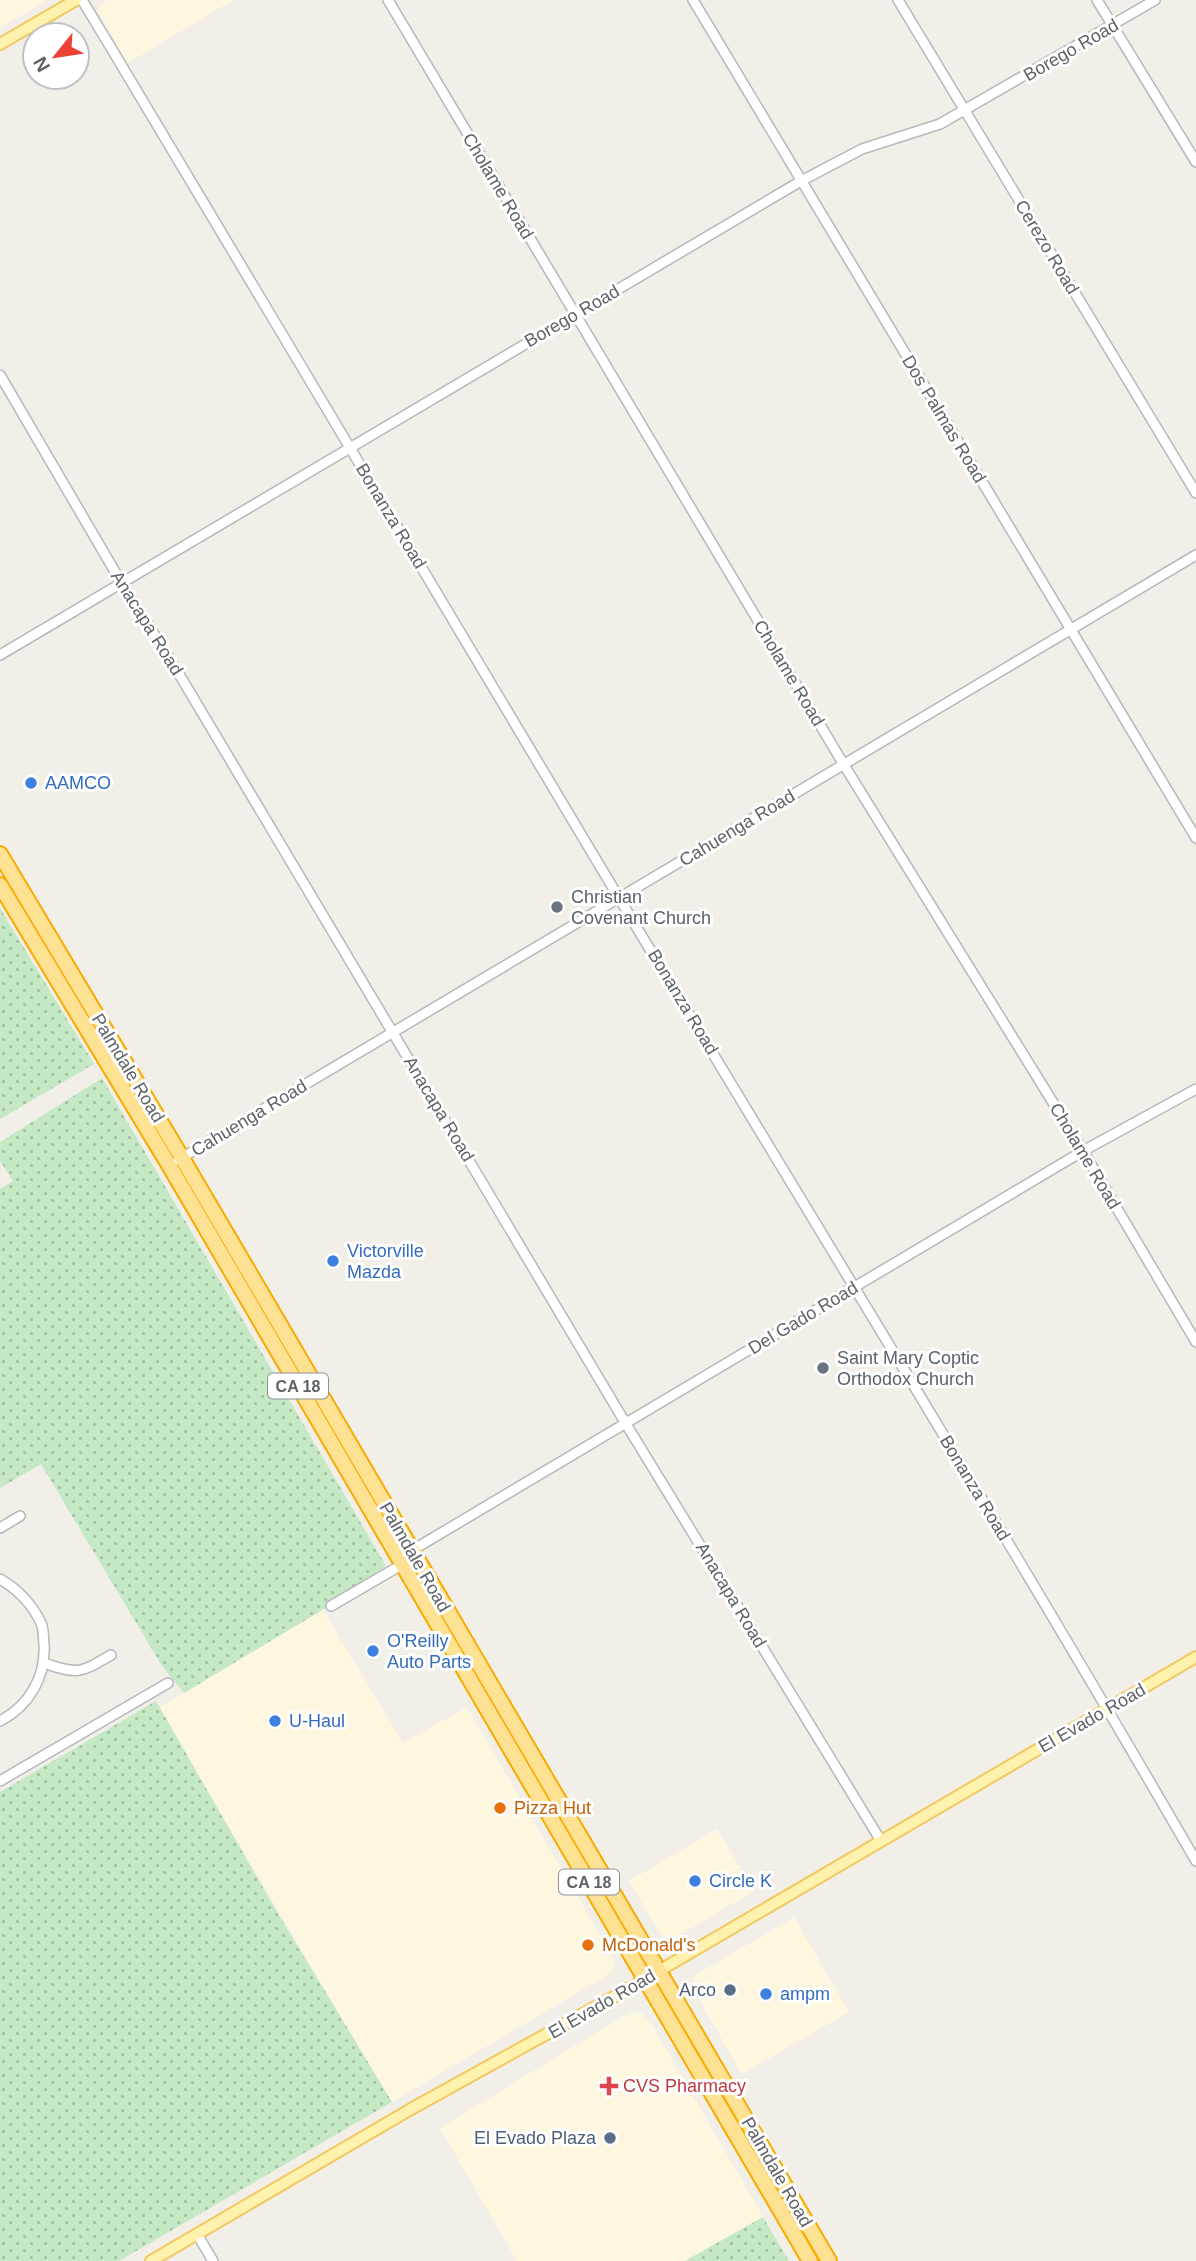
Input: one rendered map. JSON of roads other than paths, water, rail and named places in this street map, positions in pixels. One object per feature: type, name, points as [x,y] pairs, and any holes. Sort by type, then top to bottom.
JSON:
[{"type":"highway","name":"Palmdale Road","points":[[0,854],[403,1564],[810,2261]]},
{"type":"highway","name":"Palmdale Road","points":[[0,885],[176,1162],[411,1551],[829,2261]]},
{"type":"highway","points":[[720,2108],[733,2116],[753,2151],[766,2154]]},
{"type":"main road","points":[[0,44],[76,0]]},
{"type":"main road","name":"El Evado Road","points":[[151,2261],[411,2109],[660,1971],[1196,1657]]},
{"type":"street","name":"Bonanza Road","points":[[82,0],[855,1287],[1196,1861]]},
{"type":"street","name":"Cholame Road","points":[[388,0],[844,765],[1083,1151],[1196,1342]]},
{"type":"street","name":"Dos Palmas Road","points":[[693,0],[1196,838]]},
{"type":"street","name":"Cerezo Road","points":[[898,0],[1196,493]]},
{"type":"street","points":[[1097,0],[1196,162]]},
{"type":"street","name":"Borego Road","points":[[0,655],[349,446],[801,181],[862,149],[940,124],[1155,0]]},
{"type":"street","name":"Anacapa Road","points":[[0,375],[121,582],[626,1424],[881,1842]]},
{"type":"street","name":"Cahuenga Road","points":[[176,1162],[1196,555]]},
{"type":"street","name":"Del Gado Road","points":[[411,1551],[1083,1151],[1196,1089]]},
{"type":"street","points":[[0,1528],[20,1516]]},
{"type":"street","points":[[331,1606],[403,1564]]},
{"type":"street","points":[[0,1578],[18,1589],[42,1625],[44,1664],[31,1695],[21,1707],[0,1721]]},
{"type":"street","points":[[44,1664],[76,1672],[85,1670],[111,1655]]},
{"type":"street","points":[[0,1781],[168,1683]]},
{"type":"street","points":[[197,2234],[213,2261]]},
{"type":"place","name":"AAMCO","points":[[31,783]]},
{"type":"place","name":"Christian Covenant Church","points":[[557,907]]},
{"type":"place","name":"Victorville Mazda","points":[[333,1261]]},
{"type":"place","name":"Saint Mary Coptic Orthodox Church","points":[[823,1368]]},
{"type":"place","name":"O'Reilly Auto Parts","points":[[373,1651]]},
{"type":"place","name":"U-Haul","points":[[275,1721]]},
{"type":"place","name":"Pizza Hut","points":[[500,1808]]},
{"type":"place","name":"Circle K","points":[[695,1881]]},
{"type":"place","name":"McDonald's","points":[[588,1945]]},
{"type":"place","name":"Arco","points":[[730,1990]]},
{"type":"place","name":"ampm","points":[[766,1994]]},
{"type":"place","name":"CVS Pharmacy","points":[[609,2086]]},
{"type":"place","name":"El Evado Plaza","points":[[610,2138]]}]
